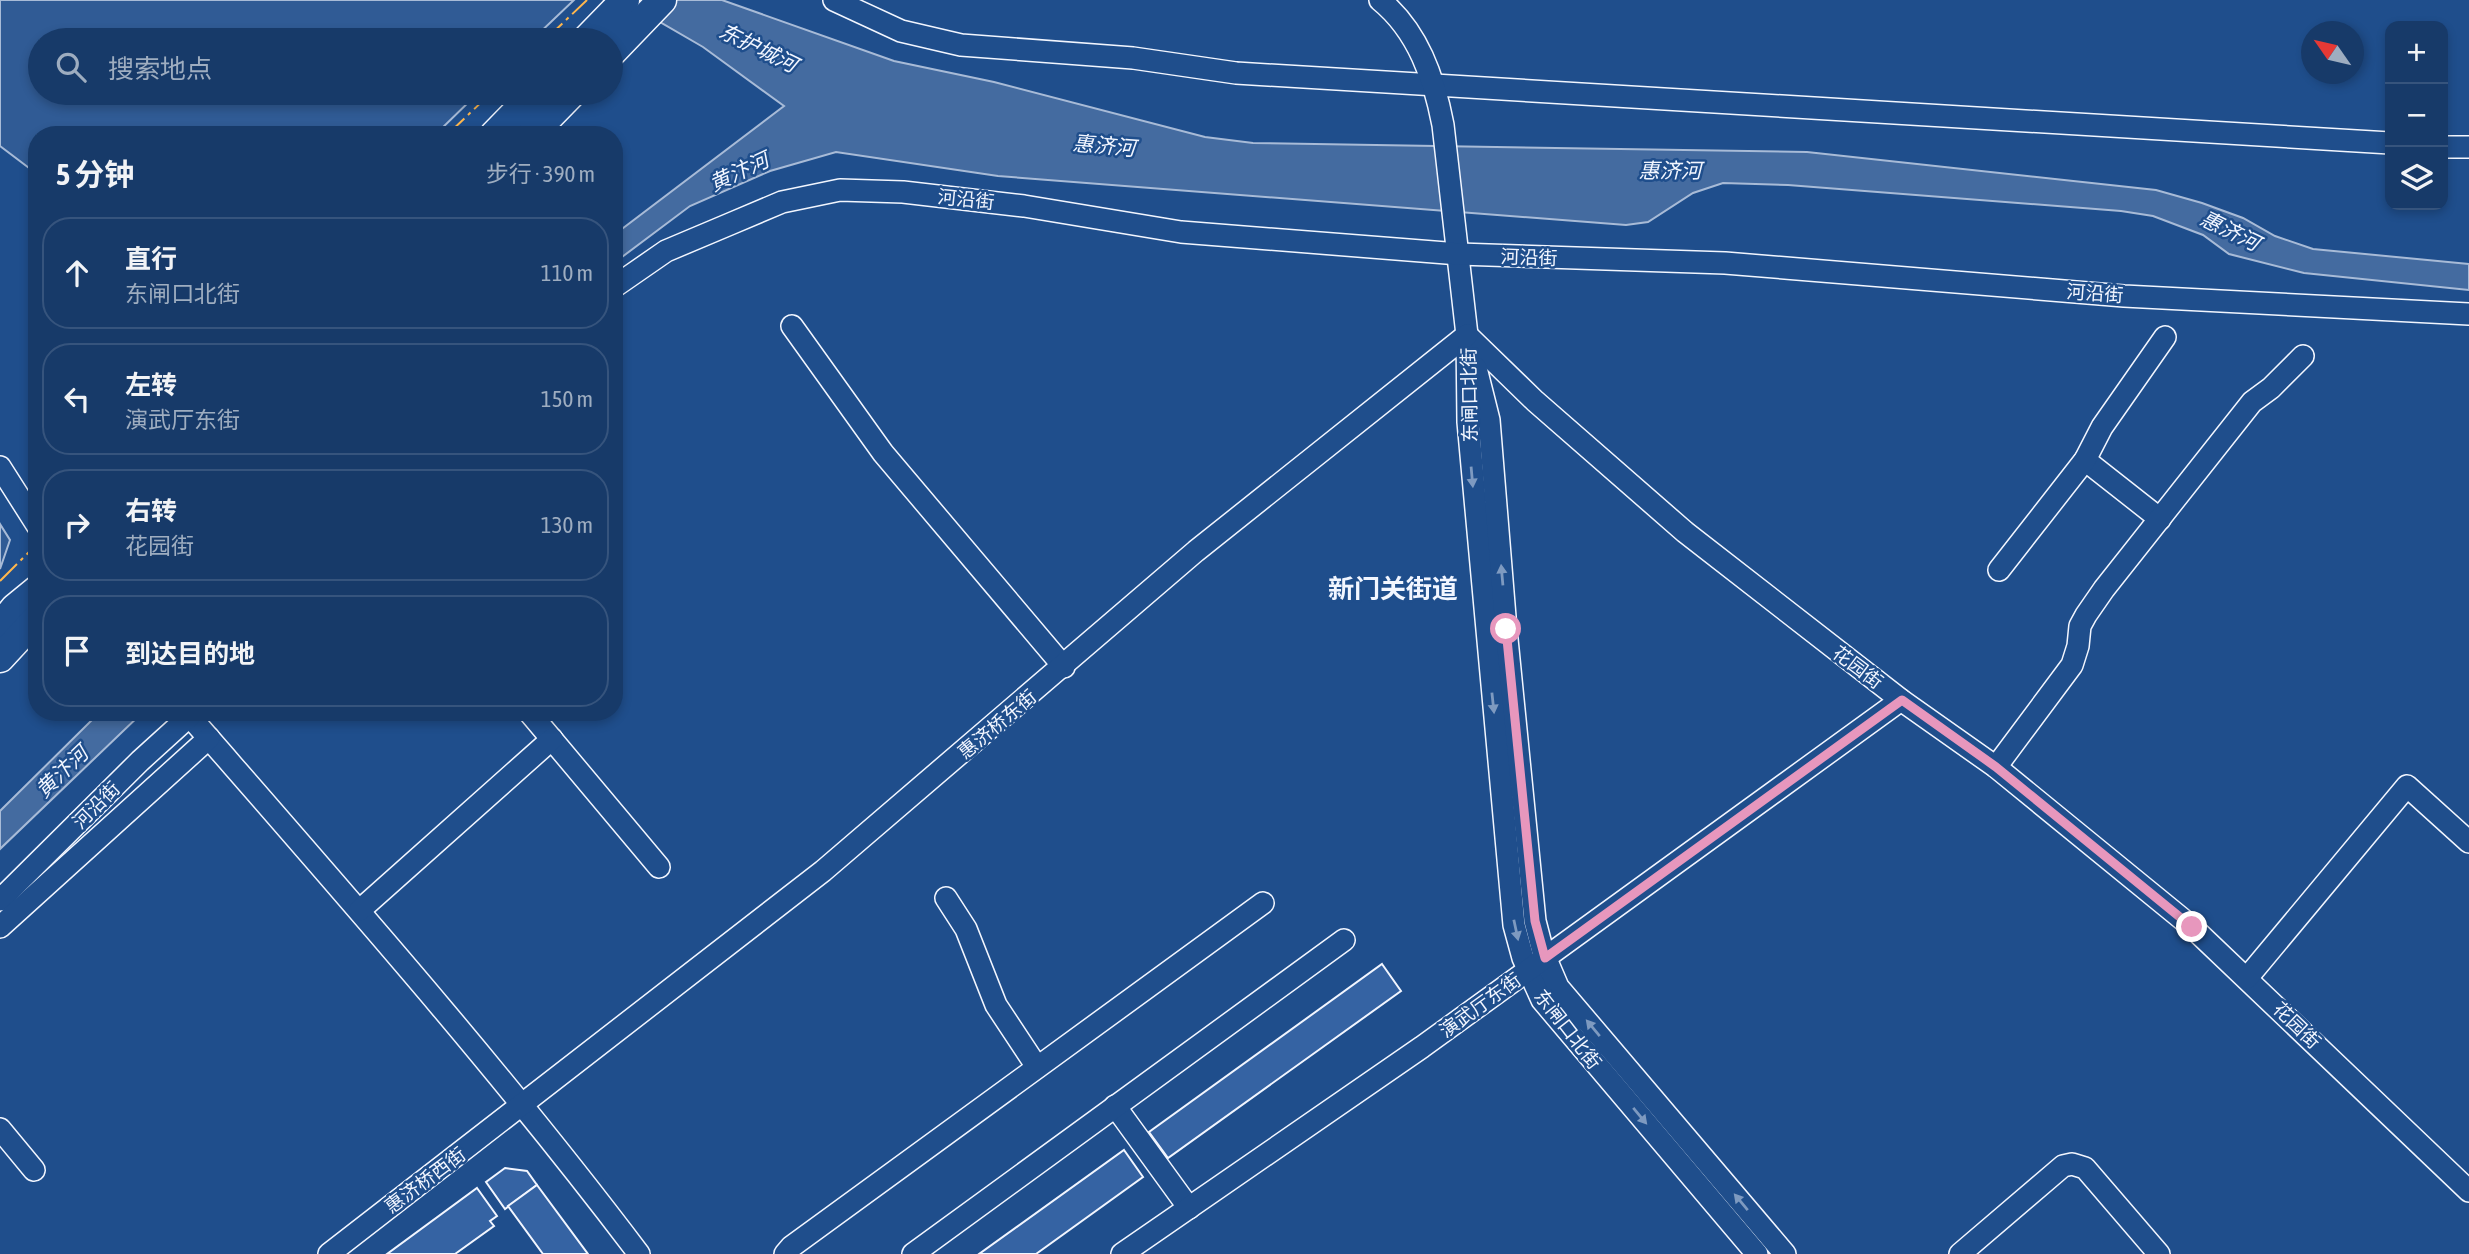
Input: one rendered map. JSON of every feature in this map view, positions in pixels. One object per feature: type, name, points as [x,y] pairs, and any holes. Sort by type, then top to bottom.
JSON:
[{"type":"main road","points":[[623,40],[662,0]]},
{"type":"main road","points":[[598,28],[618,7]]},
{"type":"main road","points":[[503,126],[523,105]]},
{"type":"main road","points":[[540,126],[560,105]]},
{"type":"main road","points":[[0,626],[28,597]]},
{"type":"main road","points":[[0,658],[28,628]]},
{"type":"street","points":[[834,0],[901,31],[961,45],[1133,58],[1236,73],[2385,143]]},
{"type":"street","points":[[1380,0],[1400,20],[1415,41],[1433,85],[1443,125],[1467,335]]},
{"type":"street","points":[[2448,147],[2469,147]]},
{"type":"street","name":"河沿街","points":[[623,282],[666,251],[782,202],[840,190],[903,192],[1024,206],[1181,232],[1725,263],[2124,296],[2469,314]]},
{"type":"street","points":[[792,326],[883,453],[1064,667]]},
{"type":"street","name":"惠济桥东街","points":[[522,1106],[823,871],[1196,551],[1467,335]]},
{"type":"street","name":"花园街","points":[[1467,335],[1535,401],[1685,532],[1902,700],[1996,767],[2192,927],[2469,1191]]},
{"type":"street","name":"东闸口北街","points":[[1467,335],[1489,420],[1506,629],[1535,921],[1545,958],[1558,987],[1785,1254]]},
{"type":"street","name":"东闸口北街","points":[[1467,335],[1468,422],[1487,644],[1514,925],[1528,971],[1542,1000],[1757,1254]]},
{"type":"street","points":[[1999,570],[2085,460],[2113,410],[2165,337]]},
{"type":"street","points":[[1996,767],[2072,665],[2080,626],[2086,615],[2252,402],[2271,388],[2304,356]]},
{"type":"street","points":[[2085,460],[2160,519]]},
{"type":"street","points":[[0,467],[28,511]]},
{"type":"street","name":"演武厅东街","points":[[1122,1254],[1422,1047],[1902,700]]},
{"type":"street","name":"河沿街","points":[[2,914],[140,761],[183,721]]},
{"type":"street","points":[[196,721],[360,911],[577,1172],[639,1254]]},
{"type":"street","points":[[537,721],[659,867]]},
{"type":"street","points":[[2,914],[209,738]]},
{"type":"street","points":[[360,911],[552,739]]},
{"type":"street","points":[[2247,978],[2407,786],[2469,842]]},
{"type":"street","points":[[946,898],[966,929],[996,1005],[1037,1067]]},
{"type":"street","points":[[785,1254],[1263,903]]},
{"type":"street","points":[[913,1254],[1344,940]]},
{"type":"street","name":"惠济桥西街","points":[[329,1254],[522,1106]]},
{"type":"street","points":[[1115,1106],[1189,1208]]},
{"type":"street","points":[[0,1129],[34,1170]]},
{"type":"street","points":[[1960,1254],[2063,1166],[2072,1164],[2085,1168],[2159,1254]]},
{"type":"shaded area","points":[[0,0],[574,0],[545,28],[28,28],[28,105],[466,105],[444,126],[28,126],[28,167],[0,146]]},
{"type":"shaded area","points":[[0,524],[10,540],[0,569]]},
{"type":"water","points":[[603,0],[722,0],[894,61],[994,82],[1205,137],[1253,143],[1807,152],[2156,190],[2243,218],[2275,236],[2313,249],[2469,264],[2469,290],[2304,273],[2229,254],[2203,235],[2153,216],[2121,211],[1788,185],[1723,183],[1693,193],[1648,222],[1626,225],[998,176],[836,152],[770,171],[690,206],[623,256],[623,228],[784,106],[703,47],[658,21]]},
{"type":"water","name":"黄汴河","points":[[91,721],[134,721],[0,849],[0,811]]},
{"type":"building","points":[[1382,964],[1401,991],[1168,1158],[1149,1132]]},
{"type":"building","points":[[1124,1150],[1143,1177],[1036,1254],[979,1254]]},
{"type":"building","points":[[505,1168],[527,1171],[537,1185],[505,1209],[486,1182]]},
{"type":"building","points":[[537,1185],[588,1254],[543,1254],[508,1206]]},
{"type":"building","points":[[477,1188],[497,1216],[490,1221],[494,1226],[455,1254],[387,1254]]},
{"type":"power","points":[[558,28],[587,0]]},
{"type":"power","points":[[456,126],[478,105]]},
{"type":"power","points":[[0,581],[28,553]]},
{"type":"district","name":"新门关街道","points":[[1393,589]]},
{"type":"route","points":[[1506,629],[1535,921],[1545,958],[1902,700],[1996,767],[2192,927]]},
{"type":"water label","name":"东护城河","points":[[758,48]]},
{"type":"water label","name":"惠济河","points":[[1104,146]]},
{"type":"water label","name":"惠济河","points":[[1670,171]]},
{"type":"water label","name":"惠济河","points":[[2230,231]]}]
